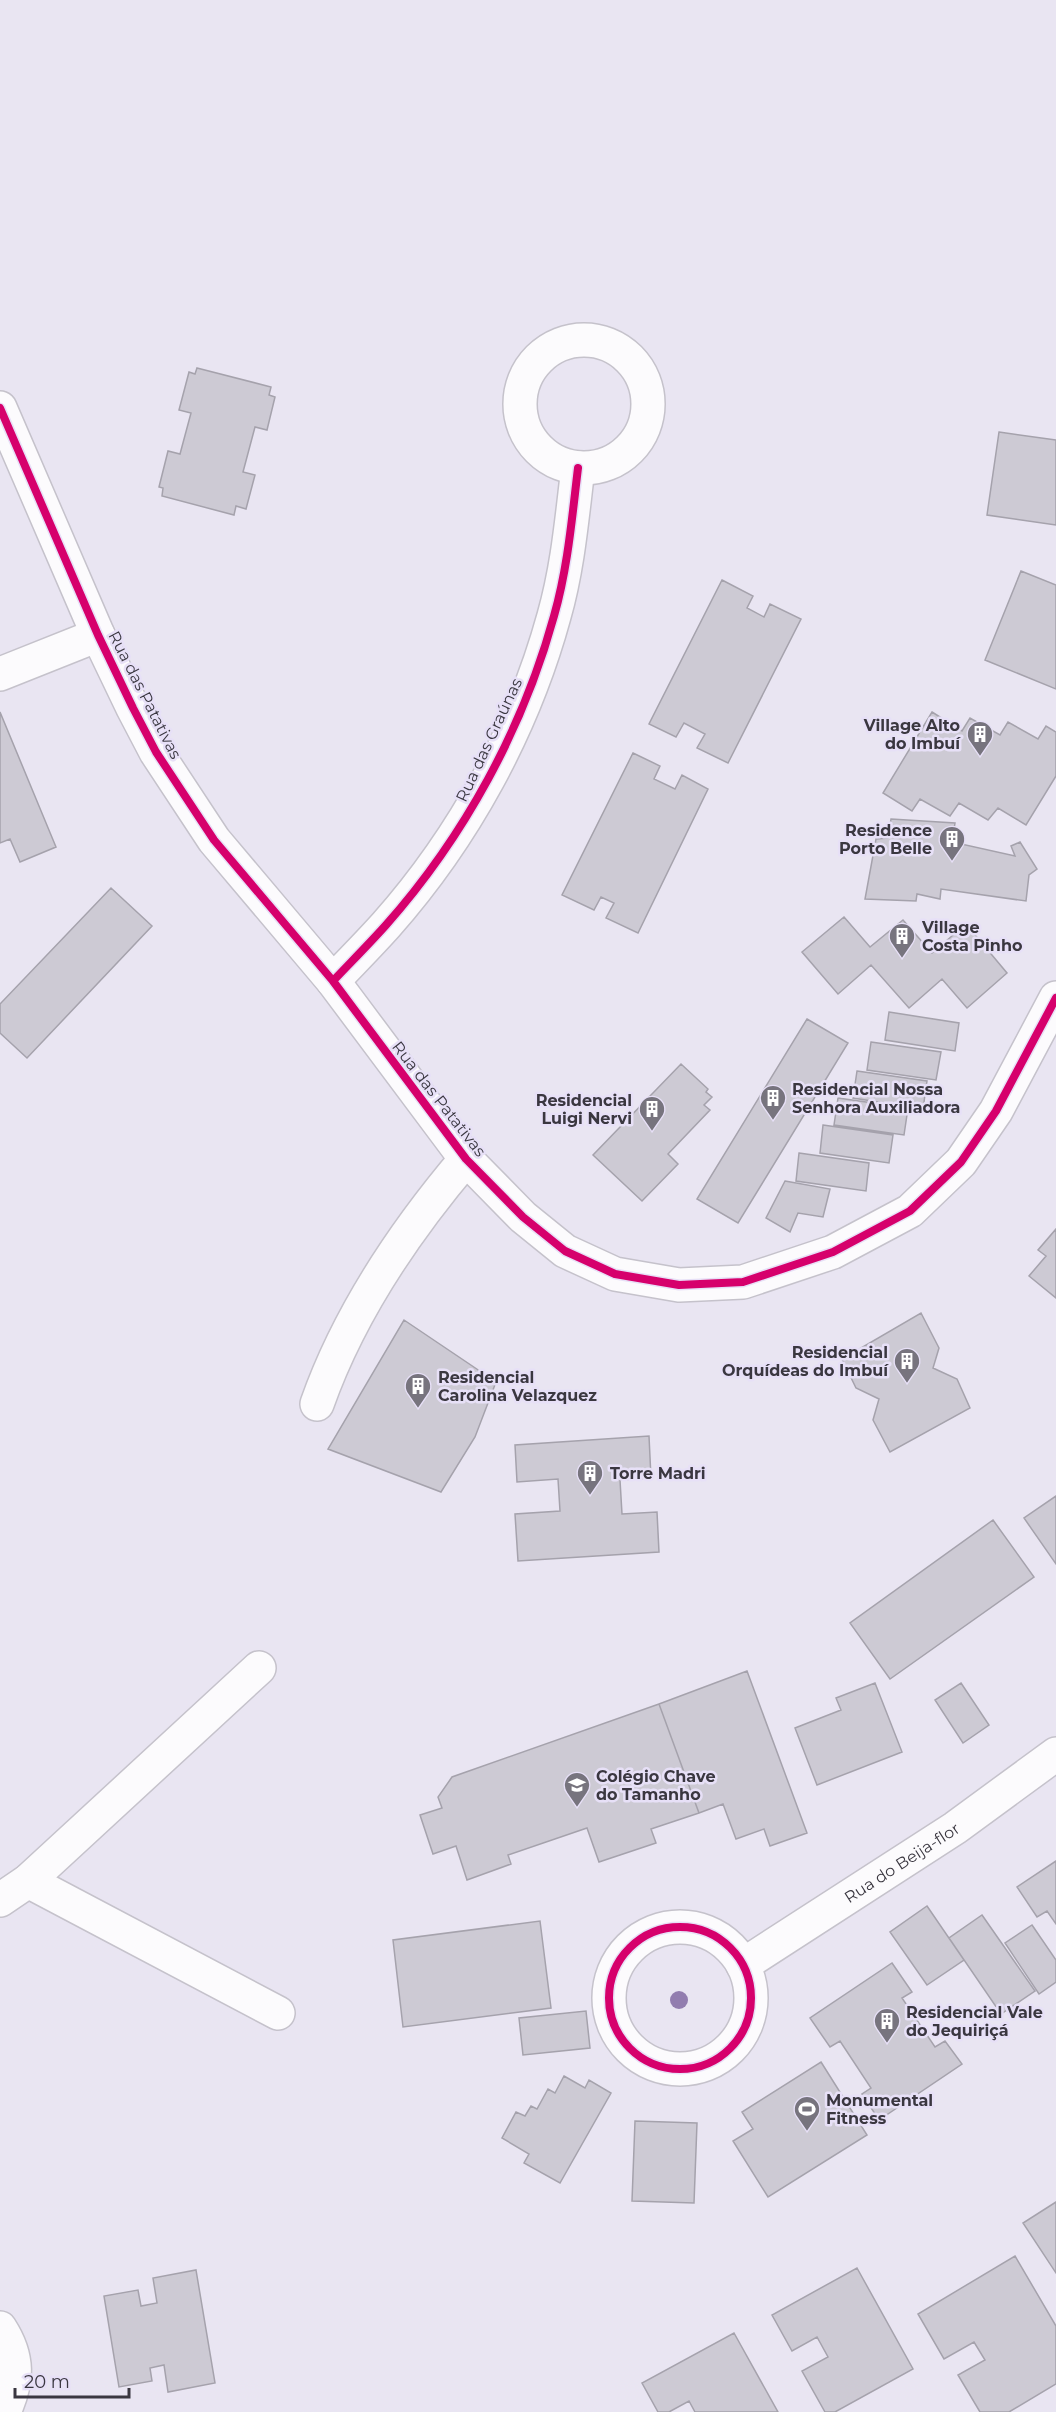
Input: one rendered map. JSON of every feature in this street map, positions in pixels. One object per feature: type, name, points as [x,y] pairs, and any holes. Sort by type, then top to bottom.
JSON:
[{"type":"street","name":"Rua das Patativas","points":[[0,408],[98,635],[156,752],[214,840],[333,981],[466,1159],[523,1217],[565,1251],[615,1274],[679,1285],[743,1282],[833,1252],[910,1211],[961,1162],[991,1120],[1056,998]]},
{"type":"street","name":"Rua das Graúnas","points":[[333,981],[387,925],[423,878],[468,815],[497,762],[524,703],[554,616],[567,560],[578,468]]},
{"type":"street","points":[[0,674],[98,635]]},
{"type":"street","points":[[318,1404],[328,1374],[345,1338],[388,1262],[415,1222],[466,1159]]},
{"type":"street","points":[[0,1900],[28,1881],[259,1668]]},
{"type":"street","name":"Rua do Beija-flor","points":[[743,1965],[955,1828],[1056,1754]]},
{"type":"street","points":[[28,1881],[278,2013]]},
{"type":"street","points":[[687,1928],[710,1934],[729,1946],[743,1965],[751,1987],[750,2011],[742,2033],[727,2051],[707,2064],[684,2069],[660,2067],[639,2056],[622,2040],[611,2019],[609,1996],[614,1973],[625,1953],[642,1938],[664,1929],[687,1928]]},
{"type":"street","points":[[0,2328],[11,2349],[16,2371],[12,2394],[4,2412]]},
{"type":"building","points":[[197,368],[271,387],[269,395],[275,397],[267,430],[255,427],[243,472],[255,475],[246,509],[236,506],[234,515],[162,496],[163,488],[159,487],[168,451],[180,454],[191,413],[179,410],[189,372],[195,374]]},
{"type":"building","points":[[999,432],[1056,440],[1056,525],[987,515]]},
{"type":"building","points":[[1021,571],[1056,585],[1056,689],[985,660]]},
{"type":"building","points":[[722,580],[753,596],[747,608],[764,617],[770,604],[801,619],[728,763],[697,748],[705,734],[684,723],[676,737],[649,724]]},
{"type":"building","points":[[0,712],[56,847],[20,862],[10,839],[0,843]]},
{"type":"building","name":"Village Alto do Imbuí","points":[[932,712],[962,731],[970,718],[1000,735],[1008,722],[1038,739],[1046,726],[1056,732],[1056,776],[1026,825],[998,808],[988,820],[959,803],[950,816],[920,799],[912,811],[883,793]]},
{"type":"building","points":[[633,753],[660,766],[654,779],[675,789],[682,775],[708,789],[638,933],[606,918],[614,903],[601,897],[594,910],[562,895]]},
{"type":"building","name":"Residence Porto Belle","points":[[891,819],[955,823],[952,842],[1015,856],[1011,846],[1020,842],[1037,869],[1029,875],[1026,901],[941,889],[940,899],[917,894],[916,901],[865,899],[876,839],[888,838]]},
{"type":"building","points":[[111,888],[152,926],[27,1058],[0,1033],[0,1004]]},
{"type":"building","name":"Village Costa Pinho","points":[[844,917],[870,947],[903,920],[932,953],[966,924],[1007,973],[967,1008],[942,979],[909,1008],[871,965],[838,994],[802,952]]},
{"type":"building","points":[[889,1012],[959,1023],[955,1051],[885,1040]]},
{"type":"building","name":"Residencial Nossa Senhora Auxiliadora","points":[[807,1019],[848,1043],[738,1223],[697,1199]]},
{"type":"building","points":[[871,1042],[941,1052],[936,1080],[867,1070]]},
{"type":"building","name":"Residencial Luigi Nervi","points":[[681,1064],[708,1089],[706,1092],[712,1097],[704,1105],[710,1110],[668,1154],[678,1164],[642,1201],[593,1155]]},
{"type":"building","points":[[857,1071],[927,1081],[923,1109],[853,1098]]},
{"type":"building","points":[[838,1098],[908,1108],[904,1135],[834,1125]]},
{"type":"building","points":[[823,1125],[893,1135],[889,1163],[820,1153]]},
{"type":"building","points":[[799,1153],[869,1163],[866,1191],[796,1181]]},
{"type":"building","points":[[785,1181],[830,1189],[823,1217],[798,1213],[790,1232],[766,1218]]},
{"type":"building","points":[[1056,1229],[1056,1298],[1029,1276],[1046,1256],[1038,1250]]},
{"type":"building","name":"Residencial Orquídeas do Imbuí","points":[[921,1313],[939,1348],[933,1368],[957,1379],[970,1408],[890,1452],[873,1420],[879,1399],[856,1388],[842,1359]]},
{"type":"building","name":"Residencial Carolina Velazquez","points":[[404,1320],[496,1382],[475,1437],[441,1492],[328,1449]]},
{"type":"building","name":"Torre Madri","points":[[649,1436],[651,1478],[620,1480],[622,1514],[657,1512],[659,1552],[518,1561],[515,1514],[560,1511],[558,1479],[517,1482],[515,1445]]},
{"type":"building","points":[[1056,1496],[1056,1564],[1024,1518]]},
{"type":"building","points":[[993,1520],[1034,1577],[890,1679],[850,1623]]},
{"type":"building","points":[[747,1671],[807,1833],[770,1846],[764,1829],[736,1839],[723,1804],[699,1813],[659,1704]]},
{"type":"building","points":[[875,1683],[902,1752],[817,1785],[795,1728],[841,1710],[836,1698]]},
{"type":"building","points":[[961,1683],[989,1725],[963,1743],[935,1700]]},
{"type":"building","points":[[659,1704],[699,1813],[651,1829],[656,1843],[599,1862],[587,1828],[508,1855],[511,1864],[467,1880],[456,1846],[433,1854],[420,1815],[442,1808],[438,1797],[452,1777]]},
{"type":"building","points":[[1056,1861],[1056,1924],[1047,1911],[1037,1917],[1017,1887]]},
{"type":"building","points":[[927,1906],[964,1960],[927,1985],[890,1932]]},
{"type":"building","points":[[982,1915],[1035,1991],[1001,2014],[949,1938]]},
{"type":"building","points":[[540,1921],[551,2008],[403,2027],[393,1940]]},
{"type":"building","points":[[1032,1925],[1056,1960],[1056,1982],[1039,1994],[1005,1943]]},
{"type":"building","name":"Residencial Vale do Jequiriçá","points":[[892,1963],[912,1992],[902,1998],[935,2047],[945,2041],[962,2064],[879,2120],[862,2094],[871,2088],[840,2041],[830,2047],[810,2018]]},
{"type":"building","points":[[586,2011],[590,2048],[523,2055],[519,2018]]},
{"type":"building","name":"Monumental Fitness","points":[[821,2062],[867,2135],[768,2197],[733,2141],[753,2129],[742,2112]]},
{"type":"building","points":[[564,2076],[585,2088],[589,2080],[611,2093],[560,2183],[524,2163],[529,2154],[502,2138],[516,2112],[525,2116],[531,2106],[537,2109],[548,2089],[555,2093]]},
{"type":"building","points":[[635,2121],[697,2123],[694,2203],[632,2201]]},
{"type":"building","points":[[1056,2202],[1056,2273],[1023,2223]]},
{"type":"building","points":[[1015,2256],[1056,2326],[1056,2384],[1009,2412],[980,2412],[958,2375],[985,2360],[974,2342],[944,2359],[918,2314]]},
{"type":"building","points":[[857,2268],[913,2369],[835,2412],[825,2412],[802,2371],[828,2357],[817,2337],[792,2351],[772,2315]]},
{"type":"building","points":[[196,2270],[215,2383],[168,2392],[164,2365],[150,2368],[152,2381],[119,2387],[104,2296],[138,2290],[141,2306],[157,2303],[153,2278]]},
{"type":"building","points":[[734,2333],[778,2412],[695,2412],[689,2401],[669,2412],[658,2412],[642,2383]]},
{"type":"cycle path","points":[[0,408],[98,635],[133,708],[156,752],[214,840],[333,981],[466,1159],[523,1217],[565,1251],[615,1274],[679,1285],[743,1282],[833,1252],[910,1211],[961,1162],[996,1111],[1056,998]]},
{"type":"cycle path","points":[[333,981],[386,925],[441,855],[488,780],[508,740],[526,700],[559,598],[578,468]]},
{"type":"cycle path","points":[[680,1927],[707,1933],[730,1948],[745,1971],[751,1998],[745,2025],[730,2048],[707,2063],[680,2069],[653,2063],[630,2048],[615,2025],[609,1998],[615,1971],[630,1948],[653,1933],[680,1927]]},
{"type":"place","name":"Village Alto do Imbuí","points":[[980,757]]},
{"type":"place","name":"Residence Porto Belle","points":[[952,862]]},
{"type":"place","name":"Village Costa Pinho","points":[[902,959]]},
{"type":"place","name":"Residencial Nossa Senhora Auxiliadora","points":[[773,1121]]},
{"type":"place","name":"Residencial Luigi Nervi","points":[[652,1132]]},
{"type":"place","name":"Residencial Orquídeas do Imbuí","points":[[907,1384]]},
{"type":"place","name":"Residencial Carolina Velazquez","points":[[418,1409]]},
{"type":"place","name":"Torre Madri","points":[[590,1496]]},
{"type":"place","name":"Colégio Chave do Tamanho","points":[[577,1808]]},
{"type":"place","name":"Residencial Vale do Jequiriçá","points":[[887,2044]]},
{"type":"place","name":"Monumental Fitness","points":[[807,2132]]}]
